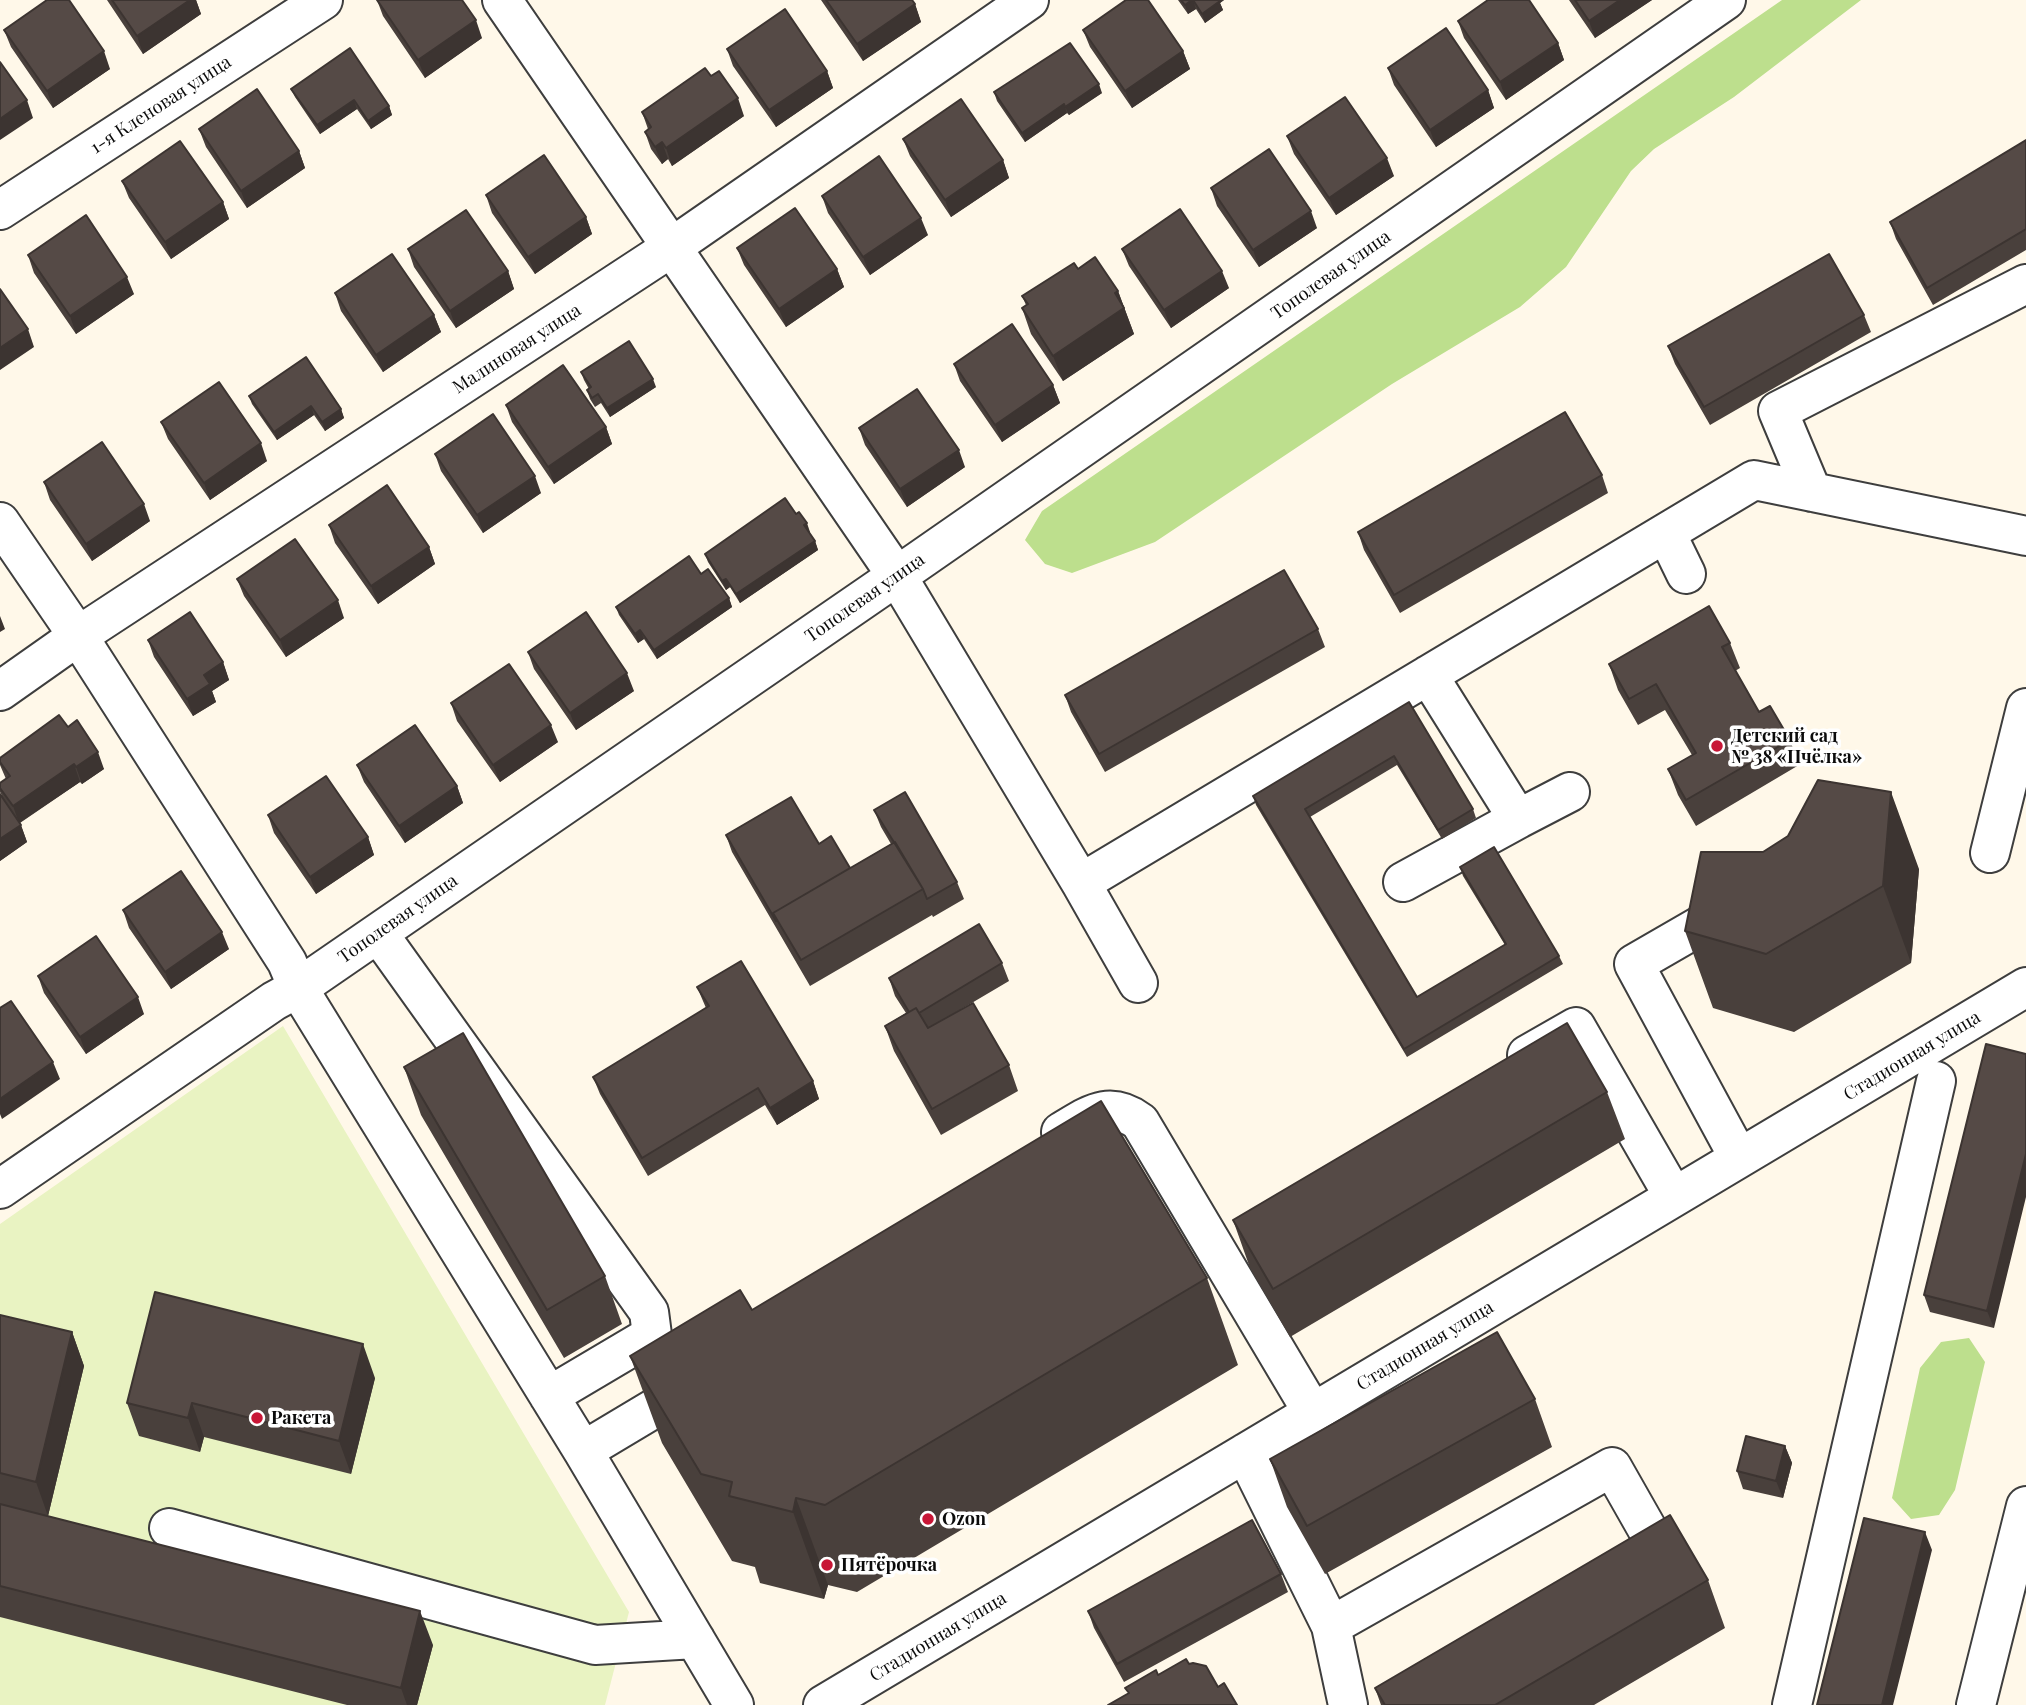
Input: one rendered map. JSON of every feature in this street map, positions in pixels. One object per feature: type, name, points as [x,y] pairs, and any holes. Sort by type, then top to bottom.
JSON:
[{"type":"street","name":"1-я Кленовая улица","points":[[0,209],[323,0]]},
{"type":"street","points":[[502,0],[897,576],[1138,983]]},
{"type":"street","name":"Малиновая улица","points":[[0,691],[78,636],[671,247],[1029,0]]},
{"type":"street","name":"Тополевая улица","points":[[0,1189],[274,1001],[298,988],[897,576],[1726,0]]},
{"type":"street","points":[[1812,492],[1778,411],[2026,284]]},
{"type":"street","points":[[1081,883],[1754,480],[2026,536]]},
{"type":"street","points":[[0,522],[78,636],[288,962],[298,988],[583,1451],[734,1705]]},
{"type":"street","points":[[1665,533],[1686,574]]},
{"type":"street","points":[[1428,675],[1518,819]]},
{"type":"street","points":[[1990,853],[2026,708]]},
{"type":"street","points":[[1403,882],[1570,792]]},
{"type":"street","points":[[1739,1158],[1633,964],[1753,896]]},
{"type":"street","points":[[378,933],[649,1312],[652,1335],[549,1396]]},
{"type":"street","name":"Стадионная улица","points":[[823,1705],[2026,987]]},
{"type":"street","points":[[1493,1075],[1576,1027],[1674,1197]]},
{"type":"street","points":[[1792,1705],[1936,1081]]},
{"type":"street","points":[[1035,1147],[1102,1110],[1116,1110],[1140,1122],[1221,1232],[1313,1413]]},
{"type":"street","points":[[583,1451],[723,1368]]},
{"type":"street","points":[[1245,1453],[1331,1626],[1348,1705]]},
{"type":"street","points":[[1331,1626],[1612,1467],[1658,1548],[1597,1582]]},
{"type":"street","points":[[1976,1705],[2026,1506]]},
{"type":"street","points":[[169,1528],[595,1645],[695,1639]]},
{"type":"green space","points":[[1782,0],[1861,0],[1734,97],[1654,149],[1631,171],[1566,267],[1520,307],[1392,384],[1155,542],[1072,573],[1045,564],[1025,540],[1042,511]]},
{"type":"green space","name":"Ракета","points":[[283,1026],[629,1612],[605,1705],[0,1705],[0,1224]]},
{"type":"green space","points":[[1969,1338],[1985,1362],[1955,1490],[1939,1515],[1911,1519],[1892,1498],[1920,1368],[1941,1342]]},
{"type":"building","points":[[47,0],[69,0],[104,51],[47,91],[4,30]]},
{"type":"building","points":[[112,0],[190,0],[137,36]]},
{"type":"building","points":[[377,0],[462,0],[476,20],[418,60]]},
{"type":"building","points":[[826,0],[912,0],[915,4],[857,44]]},
{"type":"building","points":[[1126,0],[1148,0],[1183,51],[1125,91],[1083,30]]},
{"type":"building","points":[[1193,0],[1219,0],[1220,1],[1202,14]]},
{"type":"building","points":[[1488,0],[1529,0],[1558,43],[1500,82],[1458,21]]},
{"type":"building","points":[[1575,0],[1620,0],[1589,21]]},
{"type":"building","points":[[785,9],[827,71],[769,110],[727,49]]},
{"type":"building","points":[[1446,28],[1488,90],[1430,130],[1388,68]]},
{"type":"building","points":[[1070,43],[1099,84],[1022,133],[994,92]]},
{"type":"building","points":[[350,48],[389,106],[368,121],[354,100],[317,125],[291,89]]},
{"type":"building","points":[[0,62],[27,100],[0,119]]},
{"type":"building","points":[[705,68],[711,76],[719,71],[738,98],[666,148],[662,142],[655,147],[645,132],[651,127],[642,112]]},
{"type":"building","points":[[257,89],[299,151],[241,191],[199,129]]},
{"type":"building","points":[[1345,97],[1387,158],[1329,198],[1287,136]]},
{"type":"building","points":[[961,99],[1003,160],[945,200],[903,139]]},
{"type":"building","points":[[2026,140],[2026,229],[1927,288],[1890,222]]},
{"type":"building","points":[[180,141],[223,202],[165,242],[122,181]]},
{"type":"building","points":[[1269,149],[1311,211],[1253,250],[1211,188]]},
{"type":"building","points":[[544,155],[586,217],[528,257],[486,195]]},
{"type":"building","points":[[879,156],[921,218],[863,257],[822,196]]},
{"type":"building","points":[[795,208],[837,269],[779,309],[737,248]]},
{"type":"building","points":[[1180,209],[1222,271],[1164,310],[1122,249]]},
{"type":"building","points":[[466,210],[508,271],[450,311],[408,249]]},
{"type":"building","points":[[86,215],[127,277],[70,316],[28,255]]},
{"type":"building","points":[[392,254],[434,315],[376,355],[335,293]]},
{"type":"building","points":[[1829,254],[1864,315],[1704,407],[1668,346]]},
{"type":"building","points":[[1095,257],[1118,291],[1115,293],[1124,308],[1053,356],[1022,308],[1028,304],[1022,296],[1074,263],[1078,269]]},
{"type":"building","points":[[0,289],[28,329],[0,348]]},
{"type":"building","points":[[1012,324],[1053,385],[995,425],[954,364]]},
{"type":"building","points":[[629,341],[653,379],[607,408],[598,394],[592,398],[587,390],[591,387],[581,372]]},
{"type":"building","points":[[306,357],[341,409],[322,422],[311,406],[274,432],[249,396]]},
{"type":"building","points":[[563,365],[606,427],[548,467],[506,405]]},
{"type":"building","points":[[219,382],[261,443],[204,483],[161,422]]},
{"type":"building","points":[[917,389],[959,450],[900,489],[859,428]]},
{"type":"building","points":[[1565,412],[1602,475],[1394,595],[1358,532]]},
{"type":"building","points":[[493,414],[535,476],[477,515],[435,454]]},
{"type":"building","points":[[102,442],[144,504],[86,544],[44,482]]},
{"type":"building","points":[[387,485],[429,547],[371,586],[329,525]]},
{"type":"building","points":[[785,498],[796,514],[799,512],[807,523],[804,525],[815,541],[736,594],[726,579],[722,581],[705,554]]},
{"type":"building","points":[[295,539],[338,600],[280,640],[237,579]]},
{"type":"building","points":[[689,556],[701,574],[708,569],[729,598],[654,650],[640,630],[635,634],[616,607]]},
{"type":"building","points":[[1284,570],[1318,629],[1099,754],[1065,695]]},
{"type":"building","points":[[1709,606],[1730,643],[1722,647],[1759,712],[1770,706],[1790,740],[1686,800],[1668,769],[1696,753],[1656,684],[1629,699],[1609,664]]},
{"type":"building","points":[[190,612],[223,662],[204,675],[210,684],[187,699],[148,640]]},
{"type":"building","points":[[586,612],[627,673],[570,713],[528,652]]},
{"type":"building","points":[[509,664],[551,725],[493,765],[451,703]]},
{"type":"building","points":[[1409,702],[1473,809],[1438,830],[1394,756],[1305,809],[1417,997],[1506,944],[1460,867],[1494,847],[1559,956],[1404,1049],[1253,796]]},
{"type":"building","points":[[59,715],[68,727],[77,720],[98,752],[76,767],[74,764],[13,806],[0,788],[0,783],[10,776],[0,758]]},
{"type":"building","points":[[415,725],[457,786],[399,826],[357,765]]},
{"type":"building","points":[[326,776],[368,837],[310,877],[268,815]]},
{"type":"building","points":[[1818,780],[1891,792],[1883,886],[1766,954],[1685,931],[1701,852],[1763,852],[1788,836]]},
{"type":"building","points":[[905,792],[957,882],[927,899],[874,810]]},
{"type":"building","points":[[0,794],[21,825],[0,839]]},
{"type":"building","points":[[791,797],[819,844],[831,836],[850,868],[773,913],[776,921],[726,835]]},
{"type":"building","points":[[895,842],[923,889],[801,960],[773,913]]},
{"type":"building","points":[[181,871],[222,932],[165,972],[123,910]]},
{"type":"building","points":[[979,924],[1002,963],[919,1013],[916,1008],[909,1012],[889,978]]},
{"type":"building","points":[[96,936],[138,997],[80,1037],[38,976]]},
{"type":"building","points":[[741,961],[813,1081],[770,1108],[758,1088],[642,1158],[593,1077],[709,1006],[697,987]]},
{"type":"building","points":[[11,1001],[53,1062],[0,1099],[0,1008]]},
{"type":"building","points":[[973,1003],[1009,1065],[932,1109],[885,1026],[916,1008],[928,1028]]},
{"type":"building","points":[[1567,1023],[1607,1092],[1273,1289],[1233,1220]]},
{"type":"building","points":[[463,1033],[605,1276],[547,1310],[404,1067]]},
{"type":"building","points":[[1986,1044],[2026,1054],[2026,1154],[1987,1311],[1924,1295]]},
{"type":"building","points":[[1101,1101],[1207,1278],[825,1505],[796,1498],[793,1512],[729,1496],[732,1482],[701,1474],[630,1356],[740,1290],[752,1310]]},
{"type":"building","points":[[155,1292],[363,1344],[339,1441],[192,1403],[188,1418],[127,1403]]},
{"type":"building","points":[[0,1315],[72,1332],[36,1482],[0,1473]]},
{"type":"building","points":[[1497,1332],[1535,1399],[1307,1526],[1270,1459]]},
{"type":"building","points":[[1746,1436],[1785,1446],[1776,1481],[1737,1471]]},
{"type":"building","points":[[0,1504],[420,1611],[401,1688],[0,1586]]},
{"type":"building","points":[[1670,1515],[1708,1580],[1495,1705],[1385,1705],[1375,1688]]},
{"type":"building","points":[[1864,1518],[1925,1532],[1882,1705],[1817,1705]]},
{"type":"building","points":[[1252,1520],[1281,1574],[1117,1664],[1088,1611]]},
{"type":"building","points":[[1186,1659],[1189,1664],[1206,1666],[1218,1687],[1224,1683],[1237,1705],[1108,1705],[1129,1693],[1125,1688],[1156,1670],[1158,1675]]},
{"type":"place","name":"Детский сад № 38 «Пчёлка»","points":[[1717,746]]},
{"type":"place","name":"Ракета","points":[[257,1418]]},
{"type":"place","name":"Ozon","points":[[928,1519]]},
{"type":"place","name":"Пятёрочка","points":[[827,1565]]}]
